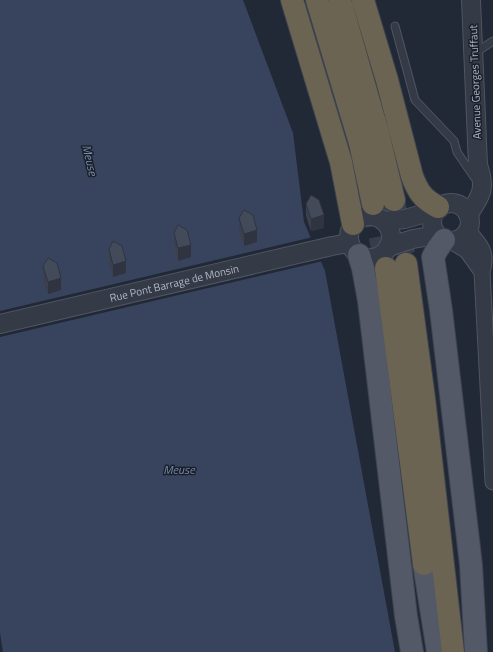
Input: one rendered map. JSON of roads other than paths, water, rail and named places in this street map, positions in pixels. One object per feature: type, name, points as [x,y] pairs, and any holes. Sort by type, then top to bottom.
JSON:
[{"type":"highway","points":[[292,0],[341,162],[354,241]]},
{"type":"highway","points":[[317,0],[360,143],[384,208]]},
{"type":"highway","points":[[340,0],[376,126],[384,208]]},
{"type":"highway","points":[[363,0],[387,80],[416,187],[427,201],[442,207]]},
{"type":"highway","points":[[393,260],[424,564]]},
{"type":"highway","points":[[393,260],[424,398],[453,652]]},
{"type":"main road","points":[[444,239],[433,256],[441,310],[471,565],[476,652]]},
{"type":"main road","points":[[354,241],[363,268],[369,301],[405,608],[412,652]]},
{"type":"main road","points":[[424,564],[426,618],[430,652]]},
{"type":"main road","points":[[424,564],[438,652]]},
{"type":"street","name":"Avenue Georges Truffaut","points":[[468,223],[483,188],[483,179],[476,171],[471,0]]},
{"type":"street","points":[[384,208],[406,219],[442,207],[468,191],[476,171]]},
{"type":"street","points":[[442,207],[462,207],[468,223],[484,253],[485,260],[482,272],[493,482]]},
{"type":"street","points":[[442,207],[432,219],[432,226],[444,239],[467,251],[482,272]]},
{"type":"street","points":[[384,208],[373,217],[366,216],[360,218],[354,241],[371,258],[378,257],[384,253],[393,260]]},
{"type":"street","points":[[384,208],[390,233],[393,260]]},
{"type":"street","points":[[393,260],[413,239],[462,238],[468,223]]},
{"type":"street","name":"Rue Pont Barrage de Monsin","points":[[0,324],[354,241]]},
{"type":"lane","points":[[395,26],[415,100],[454,141],[457,152],[476,171]]},
{"type":"lane","points":[[473,54],[493,41]]},
{"type":"water","name":"Meuse","points":[[0,0],[243,0],[293,133],[304,222],[325,271],[395,652],[3,652],[0,633]]},
{"type":"tunnel","points":[[394,200],[406,264]]},
{"type":"tunnel","points":[[373,204],[386,268]]}]
